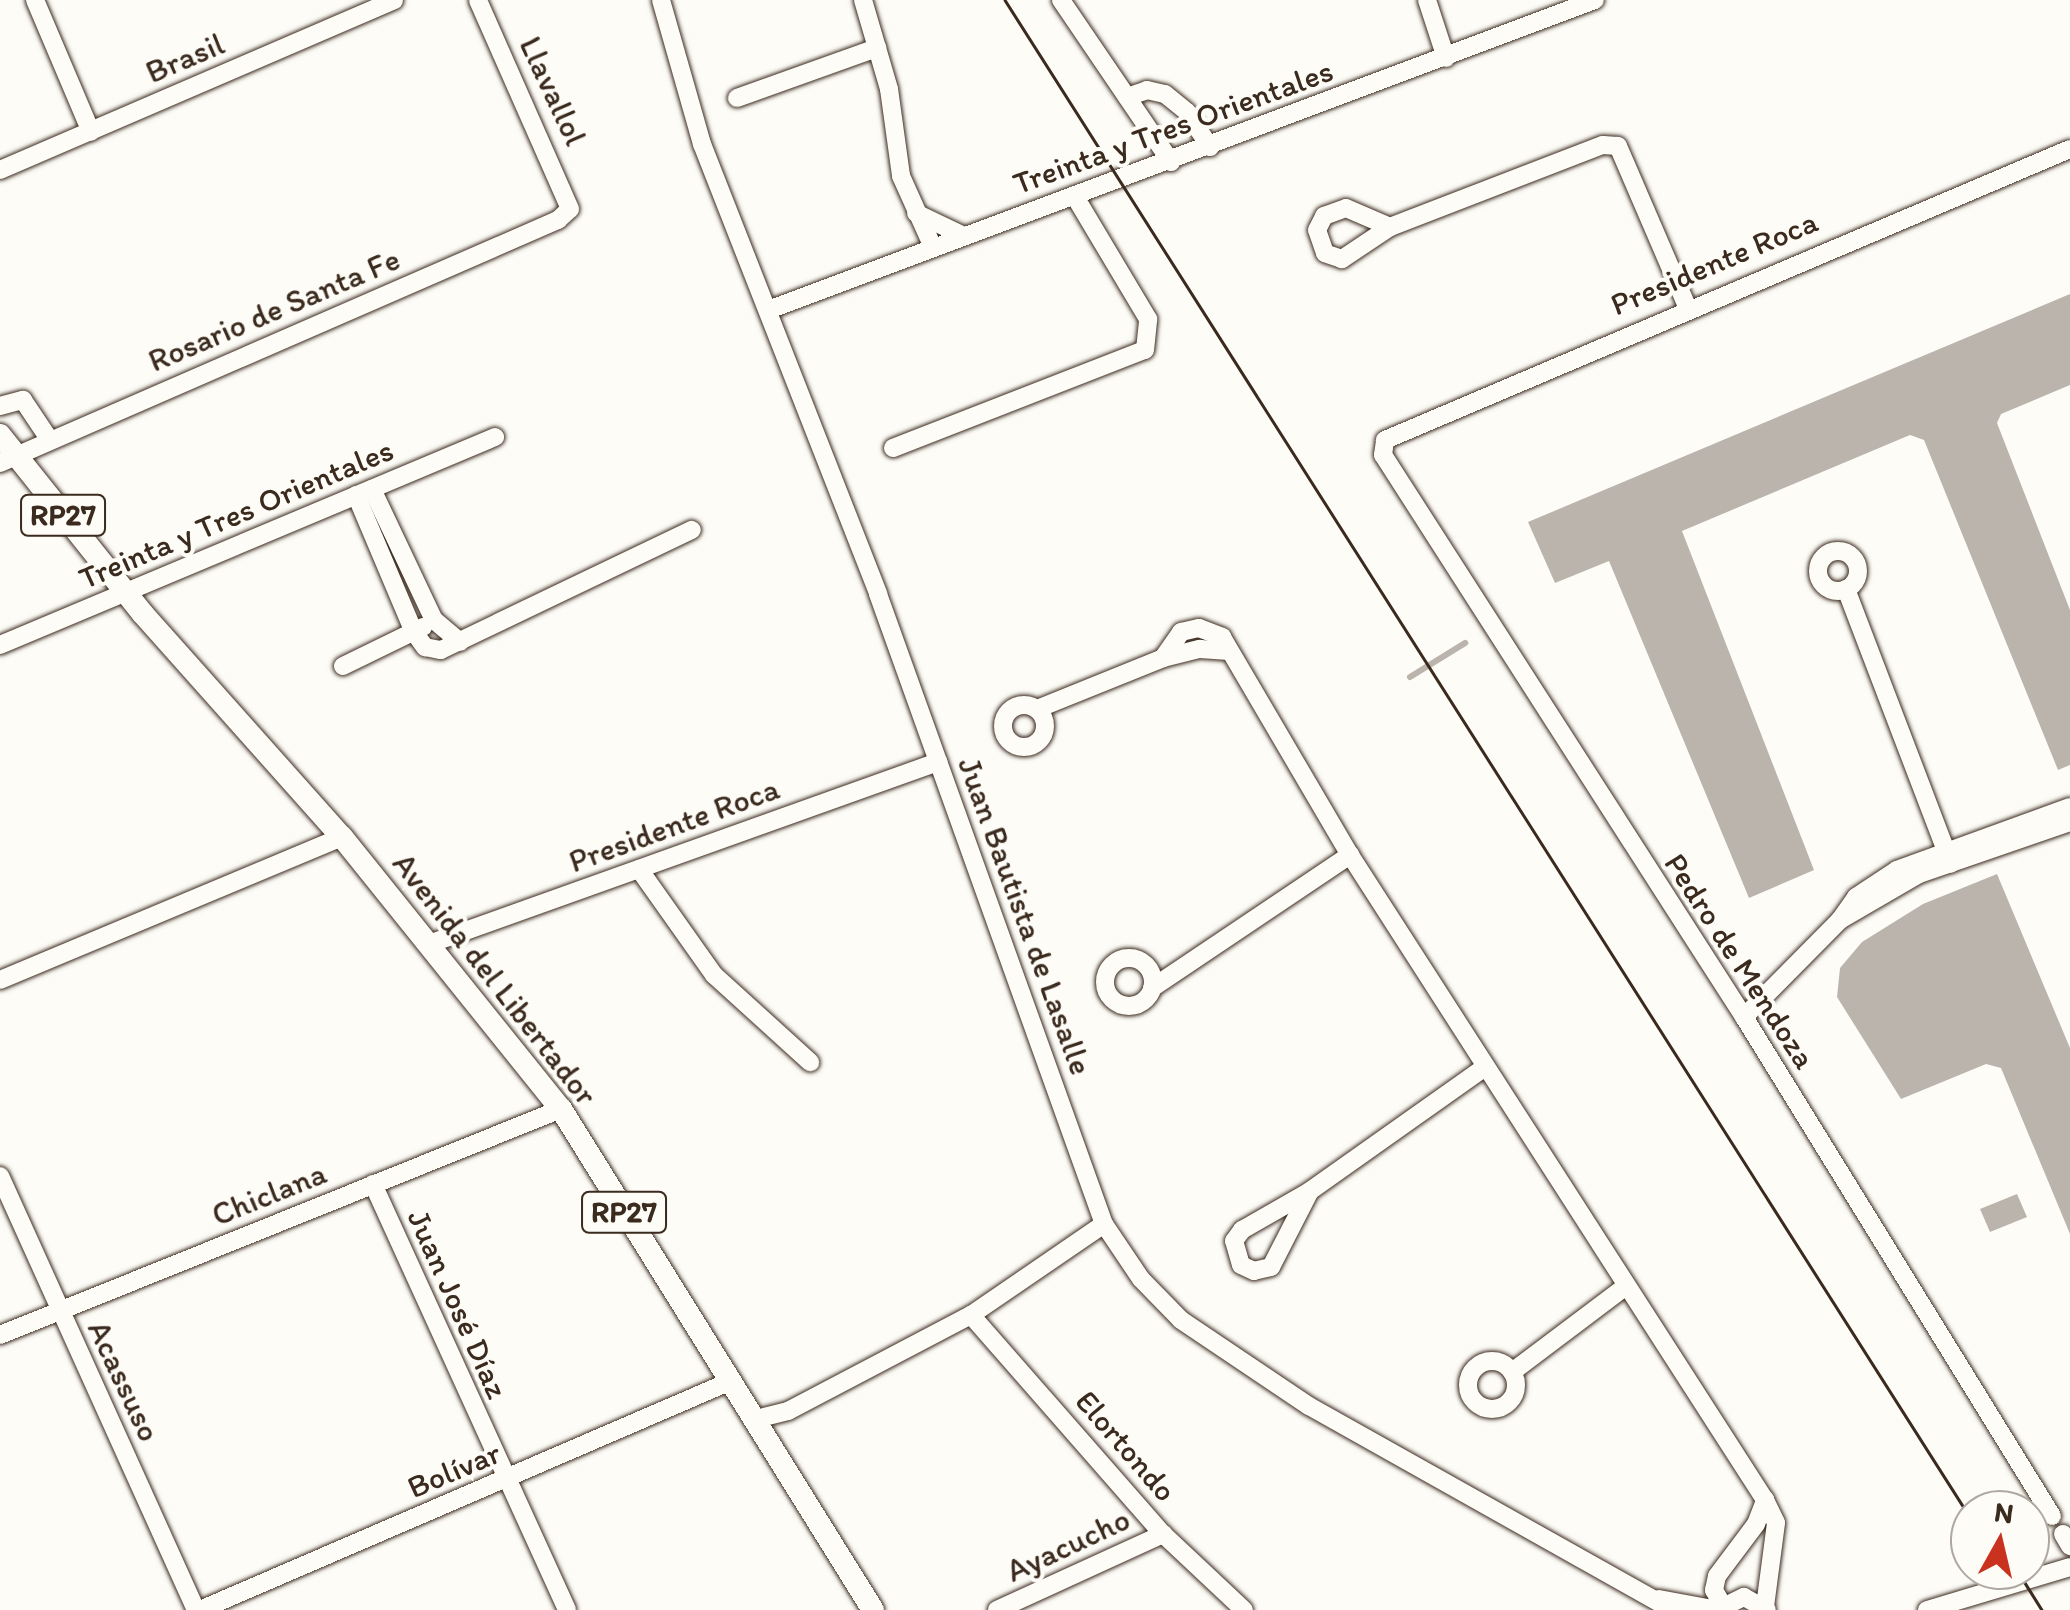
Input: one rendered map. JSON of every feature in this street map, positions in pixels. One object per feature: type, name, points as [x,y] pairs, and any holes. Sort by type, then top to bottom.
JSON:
[{"type":"main road","name":"Avenida del Libertador","points":[[0,435],[8,460],[342,837],[561,1109],[874,1610]]},
{"type":"street","points":[[35,0],[91,132]]},
{"type":"street","name":"Brasil","points":[[0,170],[394,0]]},
{"type":"street","name":"Llavallol","points":[[478,0],[570,209]]},
{"type":"street","name":"Juan Bautista de Lasalle","points":[[661,0],[676,74],[771,309],[1104,1224],[1141,1279],[1181,1320],[1309,1406],[1672,1610]]},
{"type":"street","points":[[862,0],[890,88],[893,148],[932,245]]},
{"type":"street","points":[[1061,0],[1172,162]]},
{"type":"street","points":[[1427,0],[1446,58]]},
{"type":"street","name":"Treinta y Tres Orientales","points":[[771,309],[932,245],[1172,162],[1595,0]]},
{"type":"street","points":[[738,98],[877,48]]},
{"type":"street","points":[[1127,97],[1146,90],[1165,94],[1187,112],[1210,147]]},
{"type":"street","points":[[1390,227],[1603,146],[1618,146],[1687,306]]},
{"type":"street","name":"Presidente Roca","points":[[1384,440],[1687,306],[2070,148]]},
{"type":"street","points":[[893,448],[1146,350],[1148,319],[1074,195]]},
{"type":"street","name":"Rosario de Santa Fe","points":[[8,460],[558,220],[570,209]]},
{"type":"street","points":[[916,213],[962,234]]},
{"type":"street","points":[[0,406],[23,400],[50,439]]},
{"type":"street","name":"Treinta y Tres Orientales","points":[[0,645],[495,437]]},
{"type":"street","name":"Pedro de Mendoza","points":[[1384,440],[1387,470],[1744,1017],[2052,1516]]},
{"type":"street","points":[[364,492],[434,620],[460,642]]},
{"type":"street","points":[[364,492],[392,582],[414,632],[426,647],[441,650],[692,530]]},
{"type":"street","points":[[392,582],[412,574]]},
{"type":"street","points":[[1846,590],[1949,858]]},
{"type":"street","points":[[343,666],[434,620]]},
{"type":"street","points":[[1037,709],[1164,658],[1181,632],[1214,630],[1350,855],[1764,1500],[1776,1523],[1766,1608]]},
{"type":"street","name":"Presidente Roca","points":[[429,944],[938,762]]},
{"type":"street","points":[[1744,1017],[1840,920],[1949,858],[2070,807]]},
{"type":"street","points":[[1949,858],[2070,822]]},
{"type":"street","points":[[0,980],[342,837]]},
{"type":"street","points":[[1152,988],[1350,855]]},
{"type":"street","points":[[639,869],[714,975],[810,1062]]},
{"type":"street","points":[[1310,1190],[1271,1267],[1241,1266],[1234,1242],[1242,1230],[1310,1190],[1485,1067]]},
{"type":"street","name":"Chiclana","points":[[0,1335],[561,1109]]},
{"type":"street","name":"Acassuso","points":[[0,1176],[58,1312],[198,1610]]},
{"type":"street","name":"Juan José Díaz","points":[[373,1184],[504,1482],[567,1610]]},
{"type":"street","points":[[756,1420],[788,1411],[971,1314],[1104,1224]]},
{"type":"street","points":[[1512,1372],[1625,1287]]},
{"type":"street","name":"Elortondo","points":[[971,1314],[1163,1534],[1244,1610]]},
{"type":"street","name":"Bolívar","points":[[198,1610],[504,1482],[731,1381]]},
{"type":"street","points":[[1719,1608],[1714,1590],[1716,1576],[1756,1524],[1764,1500]]},
{"type":"street","name":"Ayacucho","points":[[998,1610],[1163,1534]]},
{"type":"street","points":[[1927,1610],[2070,1567]]},
{"type":"street","name":"Juan Bautista de Lasalle","points":[[1651,1597],[1719,1608],[1744,1596],[1766,1608]]},
{"type":"shaded area","points":[[2070,294],[2070,385],[2001,414],[1997,423],[2070,610],[2070,765],[2058,770],[1924,440],[1910,435],[1682,531],[1814,870],[1749,898],[1609,561],[1555,583],[1528,522]]},
{"type":"shaded area","points":[[1997,874],[2070,1048],[2070,1234],[2001,1068],[1986,1064],[1901,1099],[1837,997],[1840,968],[1862,942],[1923,904]]},
{"type":"shaded area","points":[[2017,1194],[2027,1217],[1990,1232],[1980,1209]]},
{"type":"waterway","points":[[1410,677],[1465,643]]},
{"type":"tram line","points":[[1005,0],[1953,1490]]},
{"type":"tram line","points":[[2030,1590],[2042,1610]]}]
